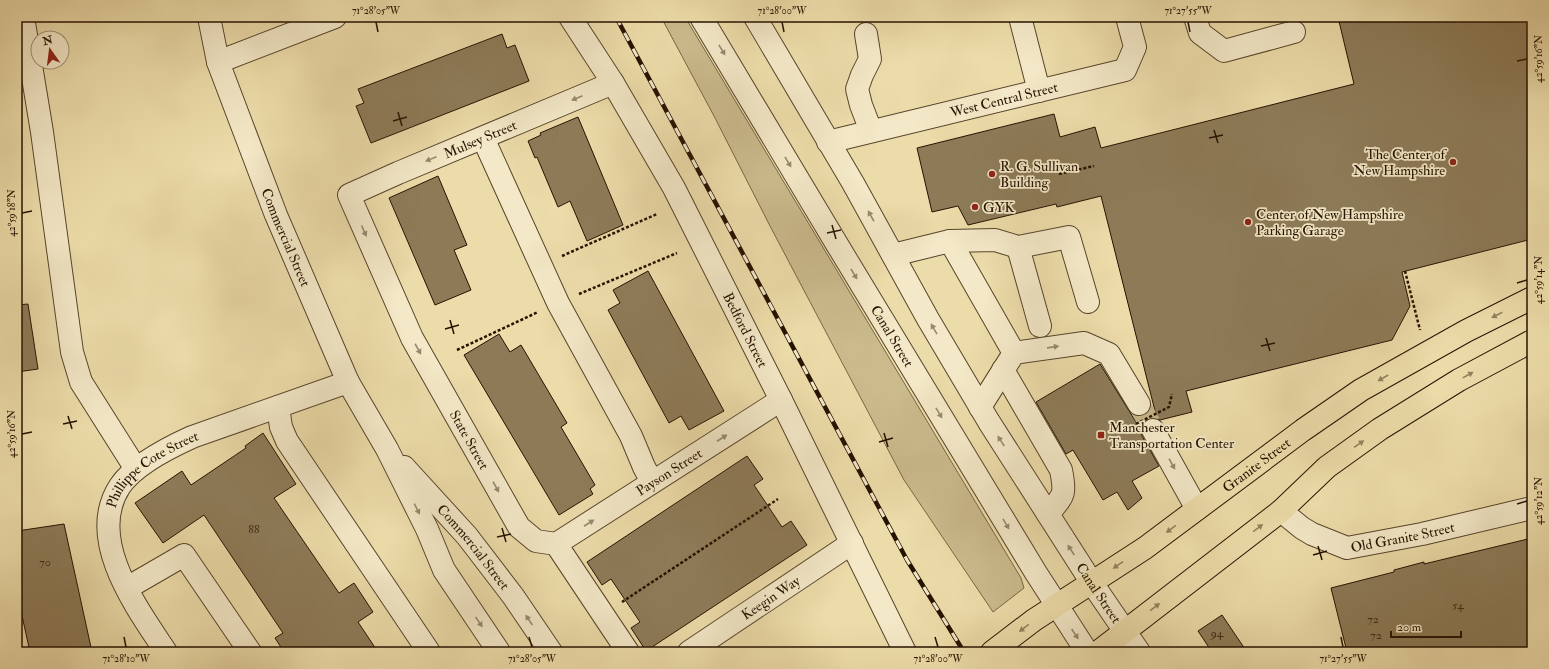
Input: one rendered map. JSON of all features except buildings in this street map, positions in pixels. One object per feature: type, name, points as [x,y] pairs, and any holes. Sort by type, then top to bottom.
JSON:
[{"type":"main road","name":"Granite Street","points":[[992,652],[1056,606],[1145,548],[1326,414],[1361,390],[1460,334],[1532,298]]},
{"type":"main road","points":[[1098,652],[1281,511],[1327,467],[1380,429],[1459,380],[1532,341]]},
{"type":"street","points":[[23,17],[42,132],[72,352],[81,382],[136,470]]},
{"type":"street","name":"Commercial Street","points":[[209,17],[218,62],[276,215],[348,382],[387,449],[427,529],[444,570],[499,652]]},
{"type":"street","points":[[218,62],[335,17]]},
{"type":"street","name":"Bedford Street","points":[[570,17],[613,83],[674,188],[781,400],[905,652]]},
{"type":"street","name":"Canal Street","points":[[701,17],[1056,606],[1087,652]]},
{"type":"street","name":"Canal Street","points":[[755,17],[980,407],[1092,583],[1139,652]]},
{"type":"street","points":[[1020,17],[1039,91]]},
{"type":"street","name":"West Central Street","points":[[828,142],[1125,70],[1135,47],[1127,17]]},
{"type":"street","points":[[1196,17],[1200,33],[1224,51],[1294,32]]},
{"type":"street","points":[[866,34],[870,59],[857,89],[861,105],[871,131]]},
{"type":"street","name":"Mulsey Street","points":[[349,195],[613,83]]},
{"type":"street","points":[[483,138],[558,303],[631,436],[652,482]]},
{"type":"street","name":"State Street","points":[[349,195],[412,338],[518,527],[536,541],[556,544]]},
{"type":"street","points":[[893,255],[950,241],[995,240],[1018,247],[1069,237],[1088,302]]},
{"type":"street","points":[[950,241],[1061,470],[1064,484],[1062,496],[1048,514]]},
{"type":"street","points":[[1018,247],[1040,326]]},
{"type":"street","points":[[980,407],[1009,362],[1084,343],[1108,354],[1143,420],[1197,509]]},
{"type":"street","name":"Phillippe Cote Street","points":[[163,651],[119,572],[108,538],[107,521],[111,503],[120,485],[136,470],[192,437],[348,382]]},
{"type":"street","name":"Payson Street","points":[[556,544],[781,400]]},
{"type":"street","points":[[278,407],[281,427],[287,441],[429,652]]},
{"type":"street","name":"Commercial Street","points":[[387,449],[467,536],[513,596],[551,652]]},
{"type":"street","name":"Old Granite Street","points":[[1281,511],[1312,534],[1347,548],[1422,534],[1532,508]]},
{"type":"street","name":"Keegin Way","points":[[689,652],[852,543]]},
{"type":"street","points":[[556,544],[628,652]]},
{"type":"street","points":[[127,588],[184,555],[250,652]]},
{"type":"path","points":[[1059,174],[1094,166]]},
{"type":"path","points":[[540,266],[657,214]]},
{"type":"path","points":[[457,350],[558,303],[677,254]]},
{"type":"path","points":[[1405,271],[1420,333]]},
{"type":"path","points":[[1143,420],[1169,407],[1172,394]]},
{"type":"path","points":[[603,615],[778,499]]},
{"type":"shaded area","points":[[661,17],[685,17],[1021,578],[1024,588],[993,612],[904,480]]},
{"type":"tunnel","points":[[1139,404],[1153,430]]},
{"type":"railway","points":[[616,17],[907,560],[964,652]]},
{"type":"place","name":"The Center of New Hampshire","points":[[1453,162]]},
{"type":"place","name":"R. G. Sullivan Building","points":[[992,174]]},
{"type":"place","name":"GYK","points":[[975,207]]},
{"type":"place","name":"Center of New Hampshire Parking Garage","points":[[1248,222]]},
{"type":"place","name":"Manchester Transportation Center","points":[[1101,435]]}]
